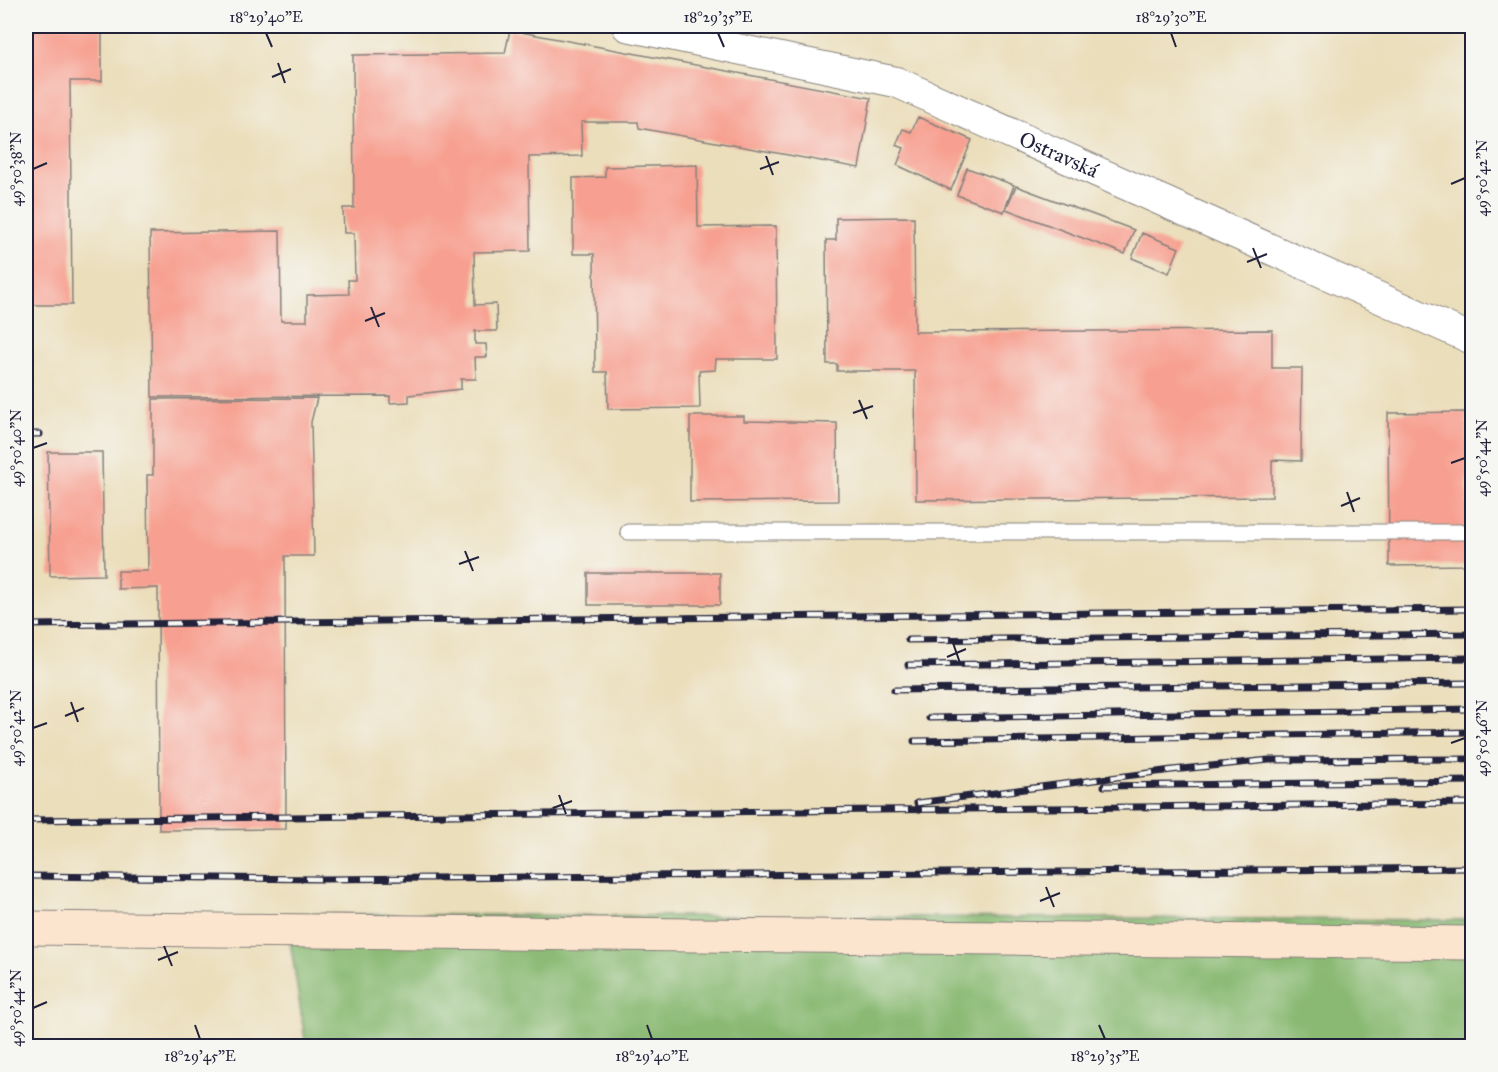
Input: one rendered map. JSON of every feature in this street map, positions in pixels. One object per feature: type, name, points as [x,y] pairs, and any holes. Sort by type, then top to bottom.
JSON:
[{"type":"street","name":"Ostravská","points":[[627,26],[896,82],[1473,339]]},
{"type":"street","points":[[26,928],[1473,943]]},
{"type":"lane","points":[[628,532],[1473,532]]},
{"type":"green space","points":[[286,914],[1472,920],[1472,1046],[306,1046]]},
{"type":"building","points":[[26,26],[102,26],[102,81],[70,81],[72,305],[26,305]]},
{"type":"building","points":[[510,30],[871,98],[859,168],[639,128],[638,122],[581,122],[582,156],[529,157],[530,251],[474,252],[475,305],[496,304],[497,331],[475,331],[475,344],[486,344],[487,357],[475,357],[476,379],[461,379],[461,389],[409,395],[409,402],[390,403],[390,396],[152,397],[150,233],[280,231],[281,321],[307,321],[307,295],[349,294],[348,280],[355,280],[354,233],[344,233],[343,208],[354,208],[353,55],[505,53]]},
{"type":"building","points":[[918,117],[972,140],[951,190],[897,165],[904,148],[896,145],[903,129],[911,132]]},
{"type":"building","points":[[697,165],[698,227],[776,226],[777,359],[716,359],[715,370],[699,371],[700,408],[608,409],[607,372],[595,372],[594,254],[573,254],[573,178],[605,177],[605,167]]},
{"type":"building","points":[[967,168],[1014,185],[1004,212],[957,195]]},
{"type":"building","points":[[1016,186],[1134,230],[1125,254],[1006,209]]},
{"type":"building","points":[[914,217],[915,332],[1272,330],[1272,368],[1302,368],[1301,461],[1272,460],[1272,497],[916,500],[915,371],[837,371],[837,364],[827,364],[826,240],[836,240],[836,218]]},
{"type":"building","points":[[1142,233],[1179,248],[1169,273],[1132,258]]},
{"type":"building","points":[[317,398],[311,422],[314,556],[285,556],[286,829],[159,830],[158,588],[118,589],[118,571],[148,571],[147,475],[153,475],[153,399]]},
{"type":"building","points":[[1467,412],[1468,565],[1389,566],[1388,413]]},
{"type":"building","points":[[690,416],[744,416],[744,421],[837,423],[838,501],[690,502]]},
{"type":"building","points":[[48,452],[102,452],[104,575],[50,576]]},
{"type":"building","points":[[588,573],[720,573],[720,605],[588,605]]},
{"type":"railway","points":[[26,434],[40,434]]},
{"type":"railway","points":[[26,625],[1472,609]]},
{"type":"railway","points":[[908,640],[1472,634]]},
{"type":"railway","points":[[908,665],[1472,658]]},
{"type":"railway","points":[[894,690],[1472,683]]},
{"type":"railway","points":[[929,718],[1472,709]]},
{"type":"railway","points":[[914,741],[1472,732]]},
{"type":"railway","points":[[917,803],[1172,770],[1269,760],[1472,759]]},
{"type":"railway","points":[[1104,786],[1472,781]]},
{"type":"railway","points":[[26,820],[1472,803]]},
{"type":"railway","points":[[26,876],[322,879],[1472,868]]}]
